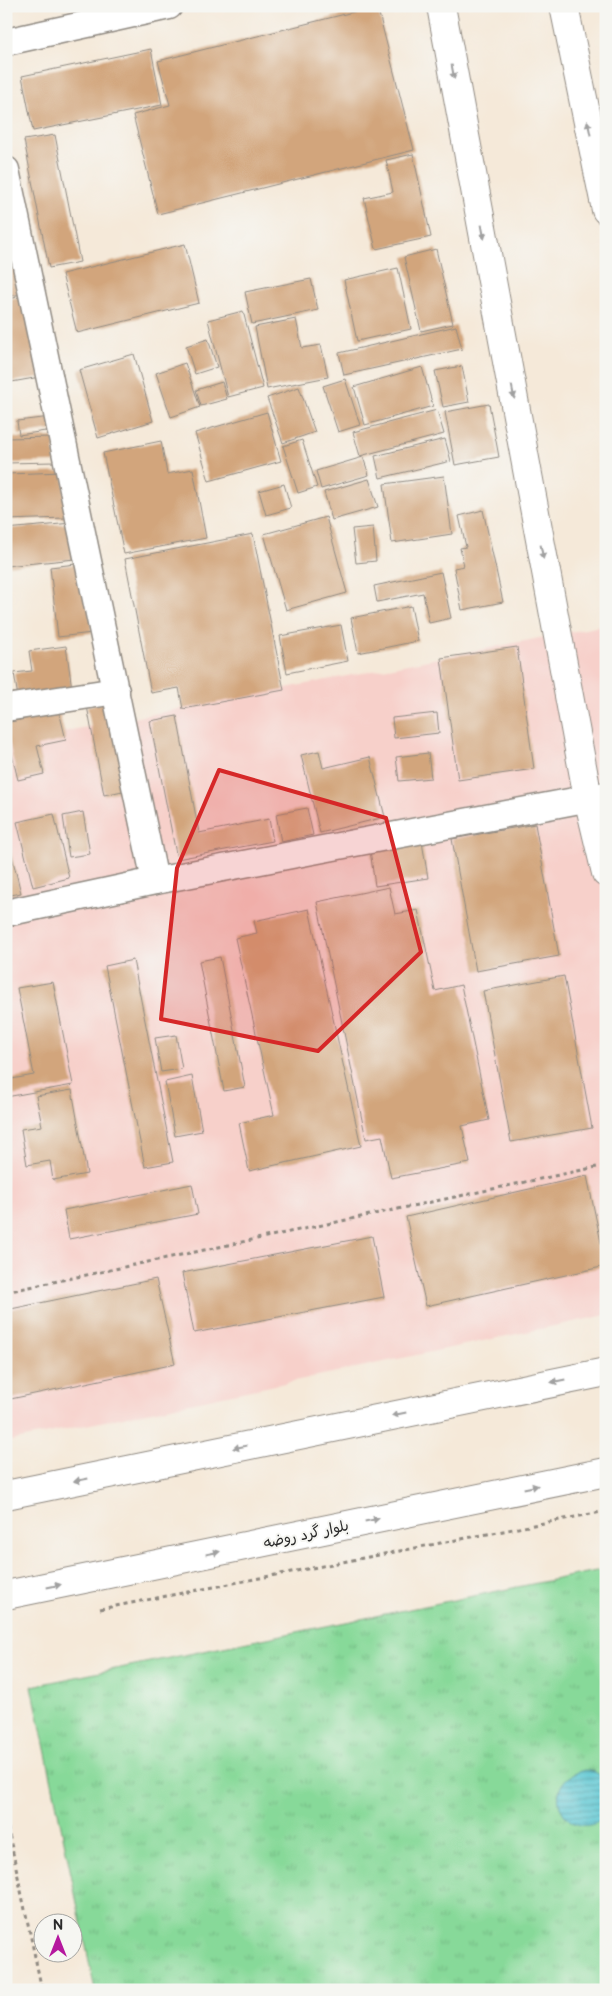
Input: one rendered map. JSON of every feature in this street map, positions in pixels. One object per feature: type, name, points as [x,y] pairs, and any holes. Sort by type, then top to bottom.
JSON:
[{"type":"main road","points":[[564,6],[606,210]]},
{"type":"main road","points":[[443,15],[597,796],[606,873]]},
{"type":"main road","points":[[6,1495],[606,1372]]},
{"type":"main road","name":"بلوار گرد روضه","points":[[6,1596],[606,1472]]},
{"type":"street","points":[[6,42],[169,6]]},
{"type":"street","points":[[6,170],[155,882]]},
{"type":"street","points":[[6,708],[116,691]]},
{"type":"street","points":[[6,913],[597,796]]},
{"type":"path","points":[[6,1292],[606,1165]]},
{"type":"path","points":[[93,1610],[606,1512]]},
{"type":"path","points":[[6,1820],[42,1990]]},
{"type":"highlighted area","points":[[219,770],[386,818],[421,952],[318,1051],[161,1019],[177,868]]},
{"type":"shaded area","points":[[606,625],[606,1315],[6,1442],[6,743]]},
{"type":"green space","points":[[606,1569],[606,1990],[95,1990],[82,1927],[82,1914],[79,1914],[32,1686]]},
{"type":"water","points":[[586,1770],[595,1772],[606,1779],[606,1817],[591,1825],[579,1825],[568,1819],[561,1809],[558,1798],[561,1786],[570,1776]]},
{"type":"building","points":[[377,6],[414,150],[158,214],[133,115],[170,105],[158,61]]},
{"type":"building","points":[[151,49],[162,105],[33,131],[22,76]]},
{"type":"building","points":[[55,135],[80,262],[49,268],[24,140]]},
{"type":"building","points":[[413,154],[431,237],[376,249],[364,198],[393,192],[386,160]]},
{"type":"building","points":[[14,241],[26,294],[6,296],[6,243]]},
{"type":"building","points":[[185,244],[199,303],[77,333],[62,274]]},
{"type":"building","points":[[436,249],[453,324],[421,331],[404,257]]},
{"type":"building","points":[[398,268],[411,329],[357,341],[344,280]]},
{"type":"building","points":[[311,279],[318,310],[252,324],[245,292]]},
{"type":"building","points":[[26,296],[40,377],[6,383],[6,299]]},
{"type":"building","points":[[243,311],[263,388],[228,397],[208,320]]},
{"type":"building","points":[[296,319],[302,348],[321,345],[328,377],[267,389],[255,327]]},
{"type":"building","points":[[456,326],[462,349],[344,375],[339,353]]},
{"type":"building","points":[[208,339],[217,367],[195,374],[186,346]]},
{"type":"building","points":[[134,354],[153,421],[98,438],[79,370]]},
{"type":"building","points":[[185,363],[200,407],[171,417],[156,373]]},
{"type":"building","points":[[462,366],[469,402],[443,407],[435,371]]},
{"type":"building","points":[[422,367],[433,406],[365,425],[354,387]]},
{"type":"building","points":[[345,379],[360,425],[338,432],[323,386]]},
{"type":"building","points":[[222,382],[227,399],[201,406],[196,390]]},
{"type":"building","points":[[299,387],[315,432],[283,443],[267,398]]},
{"type":"building","points":[[489,404],[499,457],[455,465],[445,412]]},
{"type":"building","points":[[437,410],[444,434],[360,456],[353,432]]},
{"type":"building","points":[[267,412],[281,461],[209,481],[195,433]]},
{"type":"building","points":[[51,417],[52,430],[19,435],[17,421]]},
{"type":"building","points":[[54,437],[55,462],[6,463],[6,438]]},
{"type":"building","points":[[445,439],[451,461],[380,478],[375,456]]},
{"type":"building","points":[[302,440],[317,487],[298,493],[283,446]]},
{"type":"building","points":[[161,441],[167,474],[193,469],[206,538],[124,554],[103,453]]},
{"type":"building","points":[[363,457],[369,475],[321,489],[316,471]]},
{"type":"building","points":[[64,472],[65,518],[6,520],[6,474]]},
{"type":"building","points":[[444,476],[452,534],[392,543],[384,484]]},
{"type":"building","points":[[369,479],[378,507],[332,520],[324,492]]},
{"type":"building","points":[[284,484],[291,508],[266,515],[259,491]]},
{"type":"building","points":[[483,510],[503,602],[462,610],[454,568],[464,566],[460,548],[466,547],[459,516]]},
{"type":"building","points":[[326,517],[347,593],[286,610],[264,534]]},
{"type":"building","points":[[72,523],[75,559],[6,566],[6,529]]},
{"type":"building","points":[[373,527],[376,561],[356,563],[352,529]]},
{"type":"building","points":[[253,534],[284,690],[183,709],[179,688],[151,693],[125,559]]},
{"type":"building","points":[[85,563],[92,633],[58,637],[50,567]]},
{"type":"building","points":[[441,572],[451,618],[429,623],[423,593],[377,602],[374,586]]},
{"type":"building","points":[[411,606],[418,641],[358,653],[351,618]]},
{"type":"building","points":[[341,625],[348,661],[287,673],[280,636]]},
{"type":"building","points":[[66,646],[72,689],[18,697],[14,673],[32,671],[29,651]]},
{"type":"building","points":[[517,647],[534,769],[458,780],[441,658]]},
{"type":"building","points":[[110,701],[127,790],[104,795],[87,706]]},
{"type":"building","points":[[59,711],[66,740],[37,746],[44,774],[18,780],[6,723]]},
{"type":"building","points":[[437,713],[439,733],[394,738],[392,718]]},
{"type":"building","points":[[177,716],[199,833],[269,819],[273,841],[177,859],[150,721]]},
{"type":"building","points":[[319,751],[323,768],[370,757],[385,817],[320,833],[301,755]]},
{"type":"building","points":[[428,753],[431,778],[399,781],[396,757]]},
{"type":"building","points":[[307,808],[313,835],[281,842],[276,814]]},
{"type":"building","points":[[83,812],[90,854],[69,857],[63,816]]},
{"type":"building","points":[[54,814],[69,878],[33,887],[17,822]]},
{"type":"building","points":[[535,824],[559,956],[476,971],[452,839]]},
{"type":"building","points":[[6,832],[21,893],[6,896]]},
{"type":"building","points":[[422,842],[428,878],[375,886],[370,850]]},
{"type":"building","points":[[389,887],[395,914],[418,910],[435,991],[461,985],[489,1120],[462,1126],[470,1163],[391,1178],[382,1136],[366,1139],[317,902]]},
{"type":"building","points":[[309,909],[361,1146],[249,1171],[239,1123],[274,1115],[235,938],[257,933],[254,921]]},
{"type":"building","points":[[220,957],[245,1087],[224,1091],[199,961]]},
{"type":"building","points":[[133,960],[173,1162],[145,1167],[105,966]]},
{"type":"building","points":[[564,976],[592,1128],[511,1142],[483,991]]},
{"type":"building","points":[[53,982],[73,1085],[6,1097],[6,1080],[34,1075],[17,988]]},
{"type":"building","points":[[176,1035],[182,1069],[161,1072],[155,1038]]},
{"type":"building","points":[[192,1076],[202,1131],[175,1136],[165,1082]]},
{"type":"building","points":[[72,1090],[87,1174],[53,1180],[50,1161],[27,1165],[21,1129],[42,1126],[36,1096]]},
{"type":"building","points":[[587,1176],[606,1266],[426,1306],[406,1217]]},
{"type":"building","points":[[192,1184],[198,1214],[69,1239],[64,1210]]},
{"type":"building","points":[[372,1236],[384,1297],[194,1333],[182,1273]]},
{"type":"building","points":[[156,1279],[175,1364],[6,1400],[6,1310]]}]
